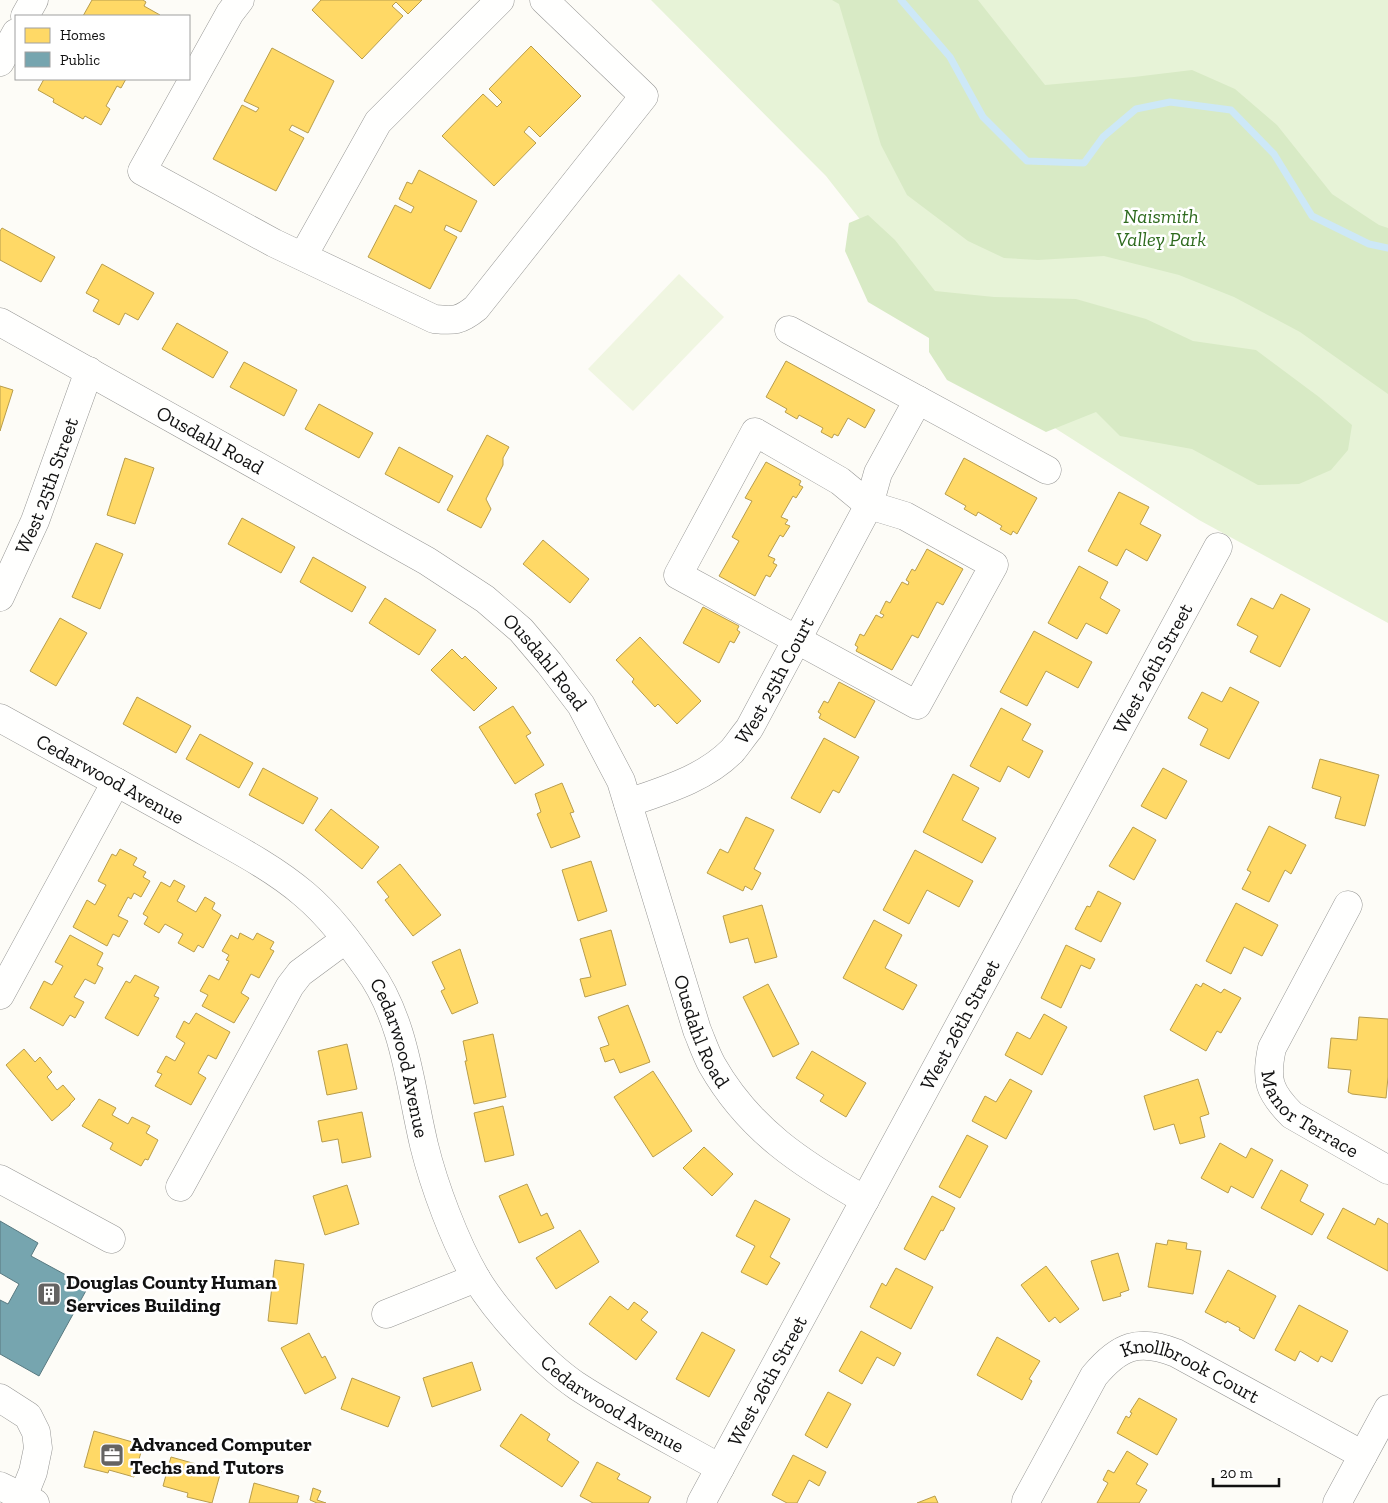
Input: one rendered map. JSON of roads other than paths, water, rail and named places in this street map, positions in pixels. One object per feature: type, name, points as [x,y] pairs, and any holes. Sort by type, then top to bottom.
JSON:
[{"type":"street","points":[[26,15],[34,0]]},
{"type":"street","points":[[240,0],[230,13],[142,171],[274,243],[434,319],[452,321],[465,317],[476,308],[644,96],[544,0]]},
{"type":"street","points":[[303,256],[378,122],[500,0]]},
{"type":"street","points":[[0,62],[15,35]]},
{"type":"street","name":"Ousdahl Road","points":[[0,322],[428,561],[485,599],[521,630],[581,705],[620,780],[697,1030],[712,1064],[730,1093],[758,1125],[788,1152],[822,1175],[865,1200]]},
{"type":"street","points":[[789,330],[1047,470]]},
{"type":"street","name":"West 25th Street","points":[[0,597],[36,521],[89,371]]},
{"type":"street","name":"West 25th Court","points":[[628,803],[689,781],[712,768],[733,750],[748,729],[869,506],[878,473],[918,400]]},
{"type":"street","points":[[755,432],[840,481],[869,506],[905,516],[994,565],[917,705],[678,575],[755,432]]},
{"type":"street","name":"West 26th Street","points":[[701,1503],[1218,547]]},
{"type":"street","name":"Cedarwood Avenue","points":[[0,718],[222,841],[280,876],[304,894],[330,919],[370,971],[384,995],[395,1023],[406,1061],[424,1148],[440,1198],[476,1278],[523,1336],[540,1354],[575,1384],[720,1468]]},
{"type":"street","points":[[0,995],[116,782]]},
{"type":"street","name":"Manor Terrace","points":[[1348,904],[1272,1048],[1268,1072],[1269,1084],[1281,1104],[1292,1115],[1388,1170]]},
{"type":"street","points":[[180,1187],[290,986],[300,973],[346,939]]},
{"type":"street","points":[[0,1179],[111,1239]]},
{"type":"street","points":[[386,1314],[476,1278]]},
{"type":"street","name":"Knollbrook Court","points":[[1026,1501],[1094,1376],[1107,1360],[1120,1351],[1138,1346],[1160,1347],[1176,1353],[1363,1455]]},
{"type":"street","points":[[0,1398],[28,1416],[36,1432],[38,1448],[32,1472],[19,1495]]},
{"type":"street","points":[[1337,1503],[1388,1409]]},
{"type":"waterway","points":[[901,0],[950,57],[983,117],[1027,161],[1084,163],[1103,137],[1136,109],[1170,102],[1231,110],[1274,154],[1312,216],[1369,244],[1388,248]]},
{"type":"place","name":"Douglas County Human Services Building","points":[[49,1294]]},
{"type":"place","name":"Advanced Computer Techs and Tutors","points":[[112,1455]]},
{"type":"park label","name":"Naismith Valley Park","points":[[1161,228]]}]
